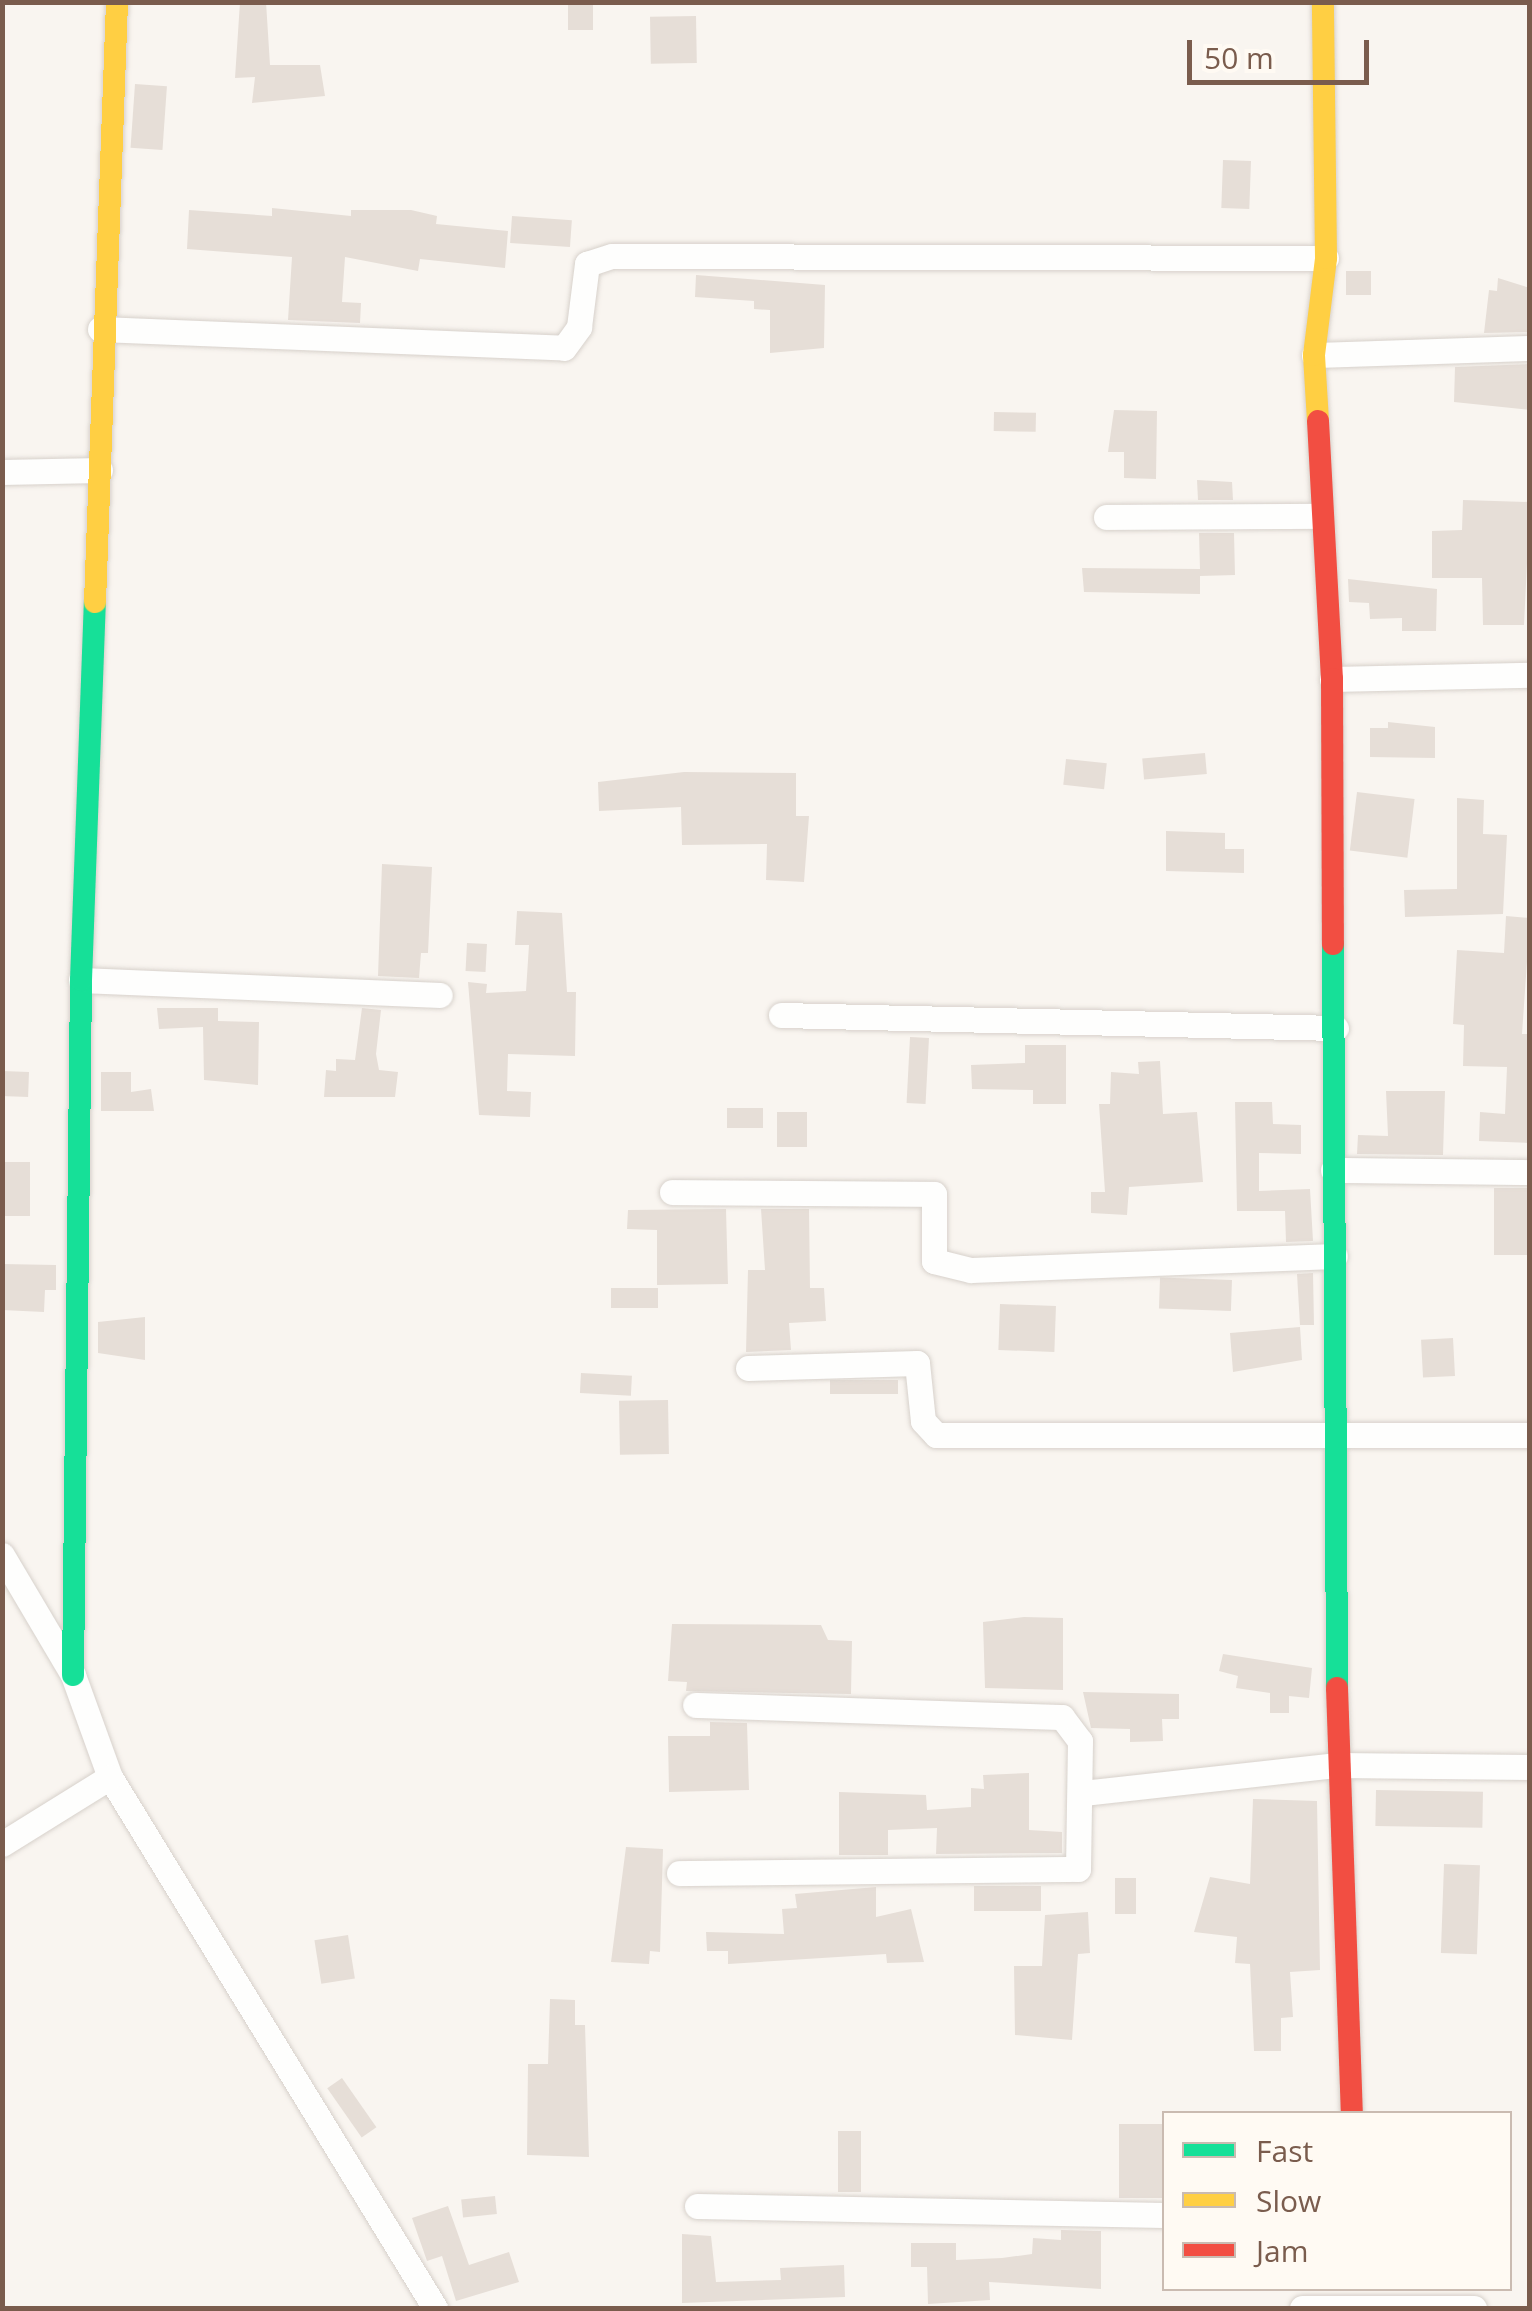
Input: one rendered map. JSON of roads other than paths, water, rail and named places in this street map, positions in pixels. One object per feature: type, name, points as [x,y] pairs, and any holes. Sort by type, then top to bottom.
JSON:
[{"type":"street","points":[[72,1674],[80,980],[100,470],[100,329],[117,2]]},
{"type":"street","points":[[1324,2],[1326,258],[1314,355],[1332,679],[1336,1765],[1352,2111]]},
{"type":"street","points":[[100,329],[564,348],[579,327],[588,264],[612,256],[1326,258]]},
{"type":"street","points":[[1314,355],[1530,348]]},
{"type":"street","points":[[2,472],[100,470]]},
{"type":"street","points":[[1106,518],[1321,516]]},
{"type":"street","points":[[1332,679],[1530,675]]},
{"type":"street","points":[[80,980],[440,995]]},
{"type":"street","points":[[781,1015],[1336,1028]]},
{"type":"street","points":[[1333,1170],[1530,1172]]},
{"type":"street","points":[[672,1192],[934,1194],[934,1261],[971,1270],[1335,1256]]},
{"type":"street","points":[[748,1368],[918,1363],[923,1421],[936,1435],[1336,1438],[1530,1435]]},
{"type":"street","points":[[2,1555],[72,1674],[110,1777],[435,2308]]},
{"type":"street","points":[[679,1873],[1072,1874],[1084,1793],[1074,1725],[1049,1712],[695,1704]]},
{"type":"street","points":[[1084,1793],[1336,1765],[1530,1767]]},
{"type":"street","points":[[2,1844],[110,1777]]},
{"type":"street","points":[[697,2206],[1162,2215]]},
{"type":"street","points":[[1302,2308],[1358,2301],[1474,2308]]}]
